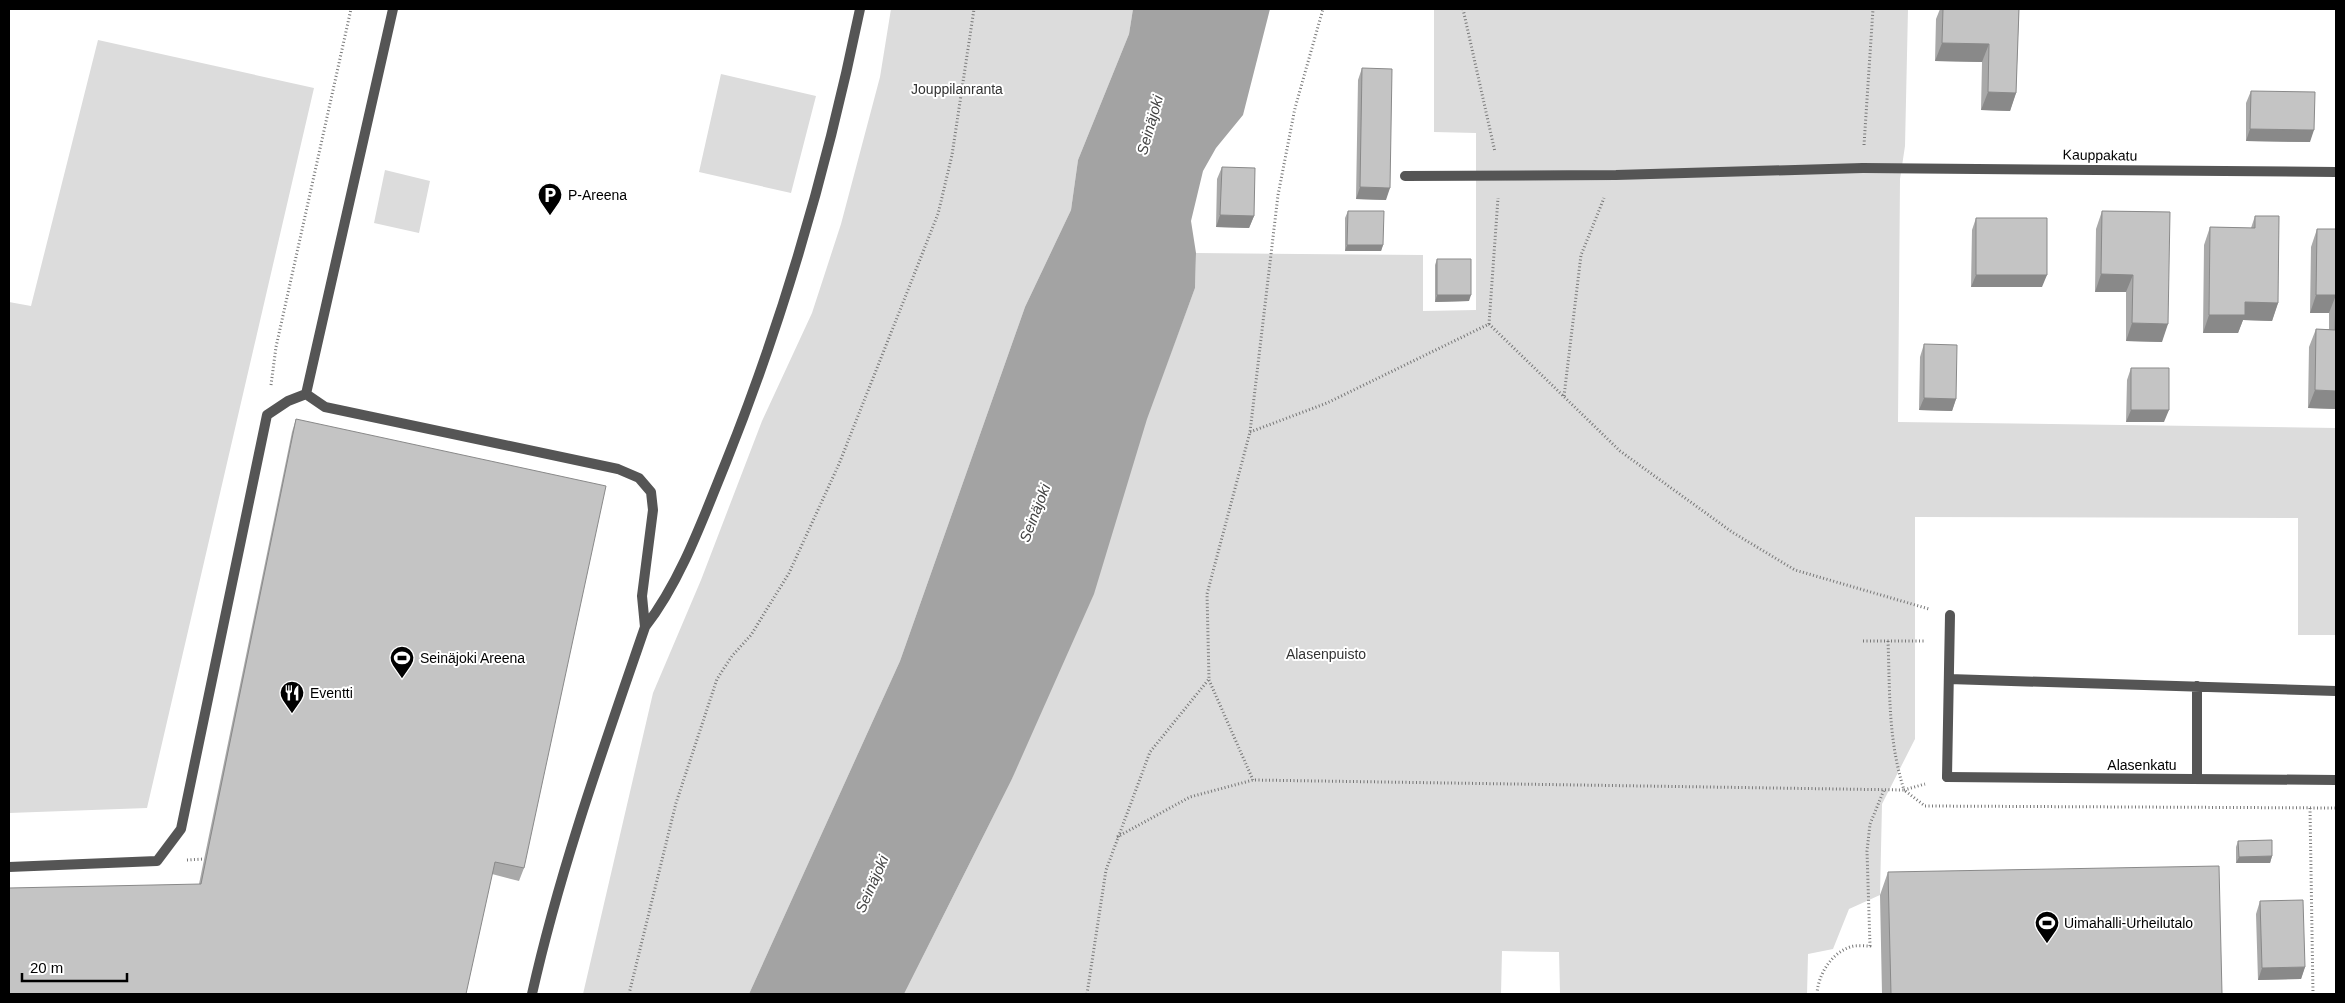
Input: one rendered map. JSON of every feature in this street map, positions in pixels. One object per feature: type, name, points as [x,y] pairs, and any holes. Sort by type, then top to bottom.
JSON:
[{"type":"street","points":[[306,394],[393,9]]},
{"type":"street","points":[[532,994],[544,940],[580,818],[645,627],[663,604],[716,488],[745,417],[776,328],[829,148],[860,9]]},
{"type":"street","name":"Kauppakatu","points":[[1406,176],[1616,176],[1863,168],[2336,172]]},
{"type":"street","points":[[9,867],[157,861],[181,829],[267,415],[288,401],[306,394]]},
{"type":"street","points":[[306,394],[325,407],[618,470],[639,478],[651,492],[654,510],[642,596],[645,627]]},
{"type":"street","points":[[1950,615],[1949,679],[2336,691]]},
{"type":"street","name":"Alasenkatu","points":[[1949,679],[1947,777],[2336,780]]},
{"type":"street","points":[[2197,686],[2198,779]]},
{"type":"path","points":[[267,415],[276,347],[351,9]]},
{"type":"path","points":[[629,994],[676,802],[717,679],[732,656],[751,635],[789,573],[839,464],[938,214],[952,155],[974,9]]},
{"type":"path","points":[[1253,780],[1209,679],[1207,594],[1250,432],[1278,195],[1295,108],[1324,9]]},
{"type":"path","points":[[1463,9],[1500,175],[1489,324]]},
{"type":"path","points":[[1863,168],[1873,9]]},
{"type":"path","points":[[1564,396],[1581,256],[1596,212],[1616,176]]},
{"type":"path","points":[[1250,432],[1327,404],[1489,324]]},
{"type":"path","points":[[1489,324],[1620,451],[1732,532],[1795,570],[1886,598],[1950,615]]},
{"type":"path","points":[[1863,641],[1949,641]]},
{"type":"path","points":[[1888,641],[1891,731],[1895,760],[1904,790],[1925,806],[2336,808]]},
{"type":"path","points":[[1087,994],[1106,870],[1117,837],[1150,752],[1209,679]]},
{"type":"path","points":[[1117,837],[1190,797],[1253,780],[1904,790]]},
{"type":"path","points":[[1817,994],[1818,982],[1826,966],[1837,956],[1850,947],[1870,946],[1866,851],[1870,824],[1884,790]]},
{"type":"path","points":[[2310,808],[2313,994]]},
{"type":"green space","name":"Jouppilanranta","points":[[891,9],[1133,9],[1129,34],[1078,160],[1071,210],[1025,307],[900,661],[749,994],[583,994],[653,693],[701,580],[762,421],[812,313],[841,224],[880,77]]},
{"type":"green space","name":"Alasenpuisto","points":[[1434,9],[1908,9],[1905,146],[1900,179],[1898,422],[2336,428],[2336,635],[2298,635],[2298,518],[1915,517],[1915,739],[1882,804],[1880,895],[1849,909],[1833,949],[1808,954],[1807,994],[1560,994],[1559,952],[1502,951],[1501,994],[904,994],[1011,781],[1195,288],[1196,253],[1423,255],[1423,311],[1476,310],[1476,133],[1434,132]]},
{"type":"green space","points":[[98,40],[314,88],[147,808],[9,813],[9,302],[31,306]]},
{"type":"green space","points":[[721,74],[816,96],[791,193],[699,172]]},
{"type":"green space","points":[[385,170],[430,181],[419,233],[374,223]]},
{"type":"water","name":"Seinäjoki","points":[[1133,9],[1270,9],[1243,115],[1216,148],[1203,171],[1191,221],[1196,253],[1195,288],[1147,419],[1094,594],[1011,781],[904,994],[749,994],[900,661],[1025,307],[1071,210],[1078,160],[1129,34]]},
{"type":"building","points":[[1943,9],[2019,9],[2016,93],[1988,92],[1989,44],[1942,43]]},
{"type":"building","points":[[1362,68],[1392,69],[1390,188],[1360,187]]},
{"type":"building","points":[[2251,91],[2315,92],[2314,130],[2250,129]]},
{"type":"building","points":[[1222,167],[1255,168],[1254,216],[1220,215]]},
{"type":"building","points":[[1348,211],[1384,211],[1383,245],[1347,245]]},
{"type":"building","points":[[2102,211],[2170,212],[2168,324],[2132,323],[2133,275],[2101,274]]},
{"type":"building","points":[[2255,216],[2279,216],[2278,303],[2245,302],[2245,315],[2209,315],[2210,227],[2255,228]]},
{"type":"building","points":[[1976,218],[2047,218],[2047,275],[1976,275]]},
{"type":"building","points":[[2317,229],[2336,229],[2336,295],[2316,295]]},
{"type":"building","points":[[1437,259],[1471,259],[1471,295],[1437,295]]},
{"type":"building","points":[[2336,295],[2336,391],[2315,390],[2316,329],[2335,330]]},
{"type":"building","points":[[1924,344],[1957,345],[1956,399],[1924,398]]},
{"type":"building","points":[[2131,368],[2169,368],[2169,410],[2131,410]]},
{"type":"building","name":"Seinäjoki Areena","points":[[296,419],[606,486],[524,868],[495,862],[466,994],[9,994],[9,888],[201,884]]},
{"type":"building","points":[[2272,840],[2272,856],[2239,857],[2238,841]]},
{"type":"building","name":"Uimahalli-Urheilutalo","points":[[2219,866],[2222,994],[1891,994],[1888,872]]},
{"type":"building","points":[[2303,900],[2305,967],[2262,968],[2260,901]]},
{"type":"place","name":"P-Areena","points":[[550,216]]},
{"type":"place","name":"Seinäjoki Areena","points":[[402,679]]},
{"type":"place","name":"Eventti","points":[[292,714]]},
{"type":"place","name":"Uimahalli-Urheilutalo","points":[[2047,944]]}]
